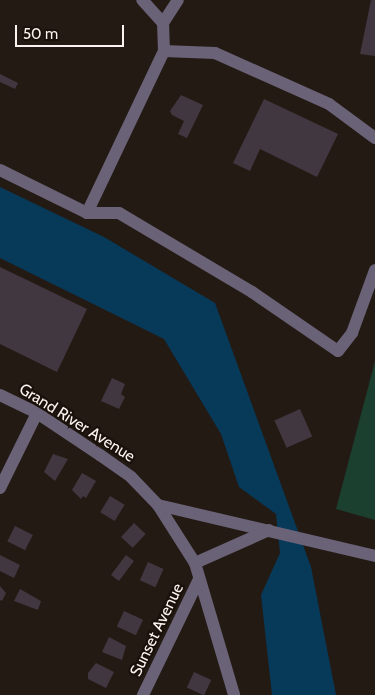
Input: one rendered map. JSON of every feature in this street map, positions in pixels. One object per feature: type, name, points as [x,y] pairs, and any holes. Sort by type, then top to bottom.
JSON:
[{"type":"street","points":[[142,0],[163,23]]},
{"type":"street","points":[[87,213],[164,51],[163,23],[178,0]]},
{"type":"street","points":[[164,51],[215,53],[329,104],[375,138]]},
{"type":"street","points":[[0,170],[87,213],[119,213],[252,292],[338,351],[352,333],[375,270]]},
{"type":"street","name":"Grand River Avenue","points":[[0,395],[37,413],[131,477],[158,505],[195,563],[234,695]]},
{"type":"street","points":[[0,488],[37,413]]},
{"type":"street","points":[[158,505],[375,556]]},
{"type":"street","points":[[195,563],[269,530]]},
{"type":"street","name":"Sunset Avenue","points":[[143,695],[199,579]]},
{"type":"green space","points":[[375,361],[375,520],[336,509]]},
{"type":"water","points":[[0,187],[104,237],[215,303],[311,567],[336,695],[272,695],[261,595],[280,553],[276,514],[239,487],[221,434],[164,339],[0,258]]},
{"type":"building","points":[[371,0],[375,0],[375,56],[360,54]]},
{"type":"building","points":[[0,74],[18,83],[15,89],[0,82]]},
{"type":"building","points":[[181,95],[203,105],[187,138],[178,134],[184,121],[172,115],[170,111]]},
{"type":"building","points":[[264,99],[338,134],[317,177],[260,149],[250,171],[233,163]]},
{"type":"building","points":[[0,267],[87,309],[57,372],[0,344]]},
{"type":"building","points":[[112,378],[125,384],[121,394],[125,397],[119,409],[101,401]]},
{"type":"building","points":[[300,409],[312,436],[287,448],[274,420]]},
{"type":"building","points":[[53,454],[68,459],[55,481],[44,472]]},
{"type":"building","points":[[82,473],[96,481],[86,498],[83,496],[81,499],[72,490]]},
{"type":"building","points":[[110,496],[125,505],[115,521],[100,512]]},
{"type":"building","points":[[134,523],[146,534],[133,548],[121,537]]},
{"type":"building","points":[[15,526],[33,535],[25,550],[7,541]]},
{"type":"building","points":[[0,555],[20,565],[14,578],[0,571]]},
{"type":"building","points":[[126,555],[134,561],[119,581],[111,575]]},
{"type":"building","points":[[148,562],[164,569],[155,587],[140,580]]},
{"type":"building","points":[[0,586],[6,593],[2,601],[0,600]]},
{"type":"building","points":[[20,589],[41,601],[38,610],[14,601]]},
{"type":"building","points":[[124,611],[143,620],[136,635],[117,626]]},
{"type":"building","points":[[109,637],[126,646],[122,660],[102,652]]},
{"type":"building","points":[[96,663],[114,672],[106,688],[88,679],[88,673]]},
{"type":"building","points":[[194,672],[211,680],[204,695],[187,687]]}]
